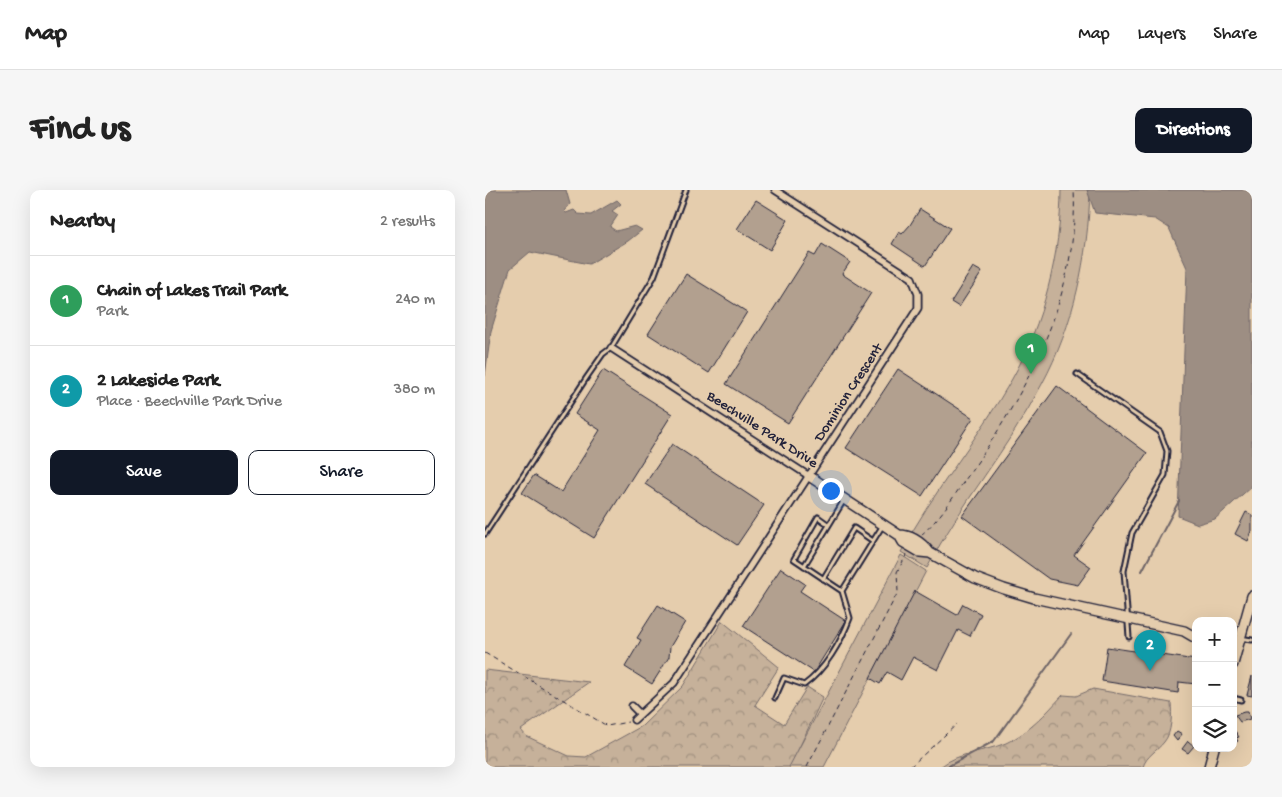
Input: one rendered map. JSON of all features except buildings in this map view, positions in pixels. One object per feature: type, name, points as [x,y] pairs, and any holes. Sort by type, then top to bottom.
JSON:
[{"type":"street","name":"Dominion Crescent","points":[[633,720],[673,683],[917,312],[919,297],[912,278],[775,190]]},
{"type":"street","name":"Beechville Park Drive","points":[[611,348],[899,535],[903,542],[913,544],[920,552],[930,554],[975,578],[1004,589],[1034,598],[1184,631],[1192,636]]},
{"type":"street","points":[[1237,635],[1252,596]]},
{"type":"street","name":"Beechville Park Drive","points":[[1184,631],[1192,629]]},
{"type":"street","points":[[632,706],[640,714]]},
{"type":"street","points":[[1209,767],[1213,752]]},
{"type":"lane","points":[[485,534],[603,354],[611,348],[654,277],[686,190]]},
{"type":"lane","points":[[1077,374],[1160,432],[1167,451],[1165,475],[1132,533],[1123,571],[1129,619],[1129,637]]},
{"type":"lane","points":[[804,566],[844,500]]},
{"type":"lane","points":[[775,698],[784,678],[804,685],[815,677],[851,618],[842,591],[794,559],[818,517],[829,525]]},
{"type":"lane","points":[[842,591],[883,525]]},
{"type":"lane","points":[[823,579],[854,528],[873,541]]},
{"type":"lane","points":[[1237,638],[1252,640]]},
{"type":"lane","points":[[1237,699],[1241,700]]},
{"type":"path","points":[[807,767],[898,592],[897,572],[913,544],[929,528],[947,504],[1007,417],[1036,366],[1056,314],[1072,250],[1074,190]]},
{"type":"path","points":[[485,652],[607,726],[633,720]]},
{"type":"path","points":[[910,767],[957,724]]},
{"type":"green space","points":[[1061,190],[1090,190],[1089,215],[1082,265],[1071,314],[1063,338],[1029,408],[940,544],[927,568],[901,552],[927,508],[999,401],[1023,358],[1041,312],[1054,263],[1058,238]]},
{"type":"green space","points":[[901,555],[926,571],[824,767],[789,767]]},
{"type":"green space","points":[[722,621],[779,667],[755,705],[784,724],[807,687],[823,697],[790,767],[485,767],[485,670],[589,682],[521,730],[526,736],[569,756],[586,757],[642,726],[683,686]]},
{"type":"green space","points":[[1093,689],[1171,703],[1169,734],[1143,767],[940,767],[963,755],[998,746],[1015,739],[1030,728],[1063,695],[1076,696]]},
{"type":"shaded area","points":[[485,190],[566,190],[570,204],[564,211],[566,213],[574,210],[578,214],[591,215],[617,200],[621,204],[612,211],[618,215],[610,227],[616,231],[635,226],[642,230],[628,241],[589,264],[530,252],[510,269],[491,331],[485,376]]},
{"type":"shaded area","points":[[1087,190],[1252,190],[1252,486],[1215,519],[1198,524],[1178,516],[1187,268],[1169,228],[1155,219],[1095,213]]},
{"type":"waterway","points":[[1142,571],[1179,501]]},
{"type":"waterway","points":[[947,767],[994,741],[1071,634]]},
{"type":"place","name":"Chain of Lakes Trail Park","points":[[1031,374]]},
{"type":"place","name":"2 Lakeside Park","points":[[1150,671]]}]
